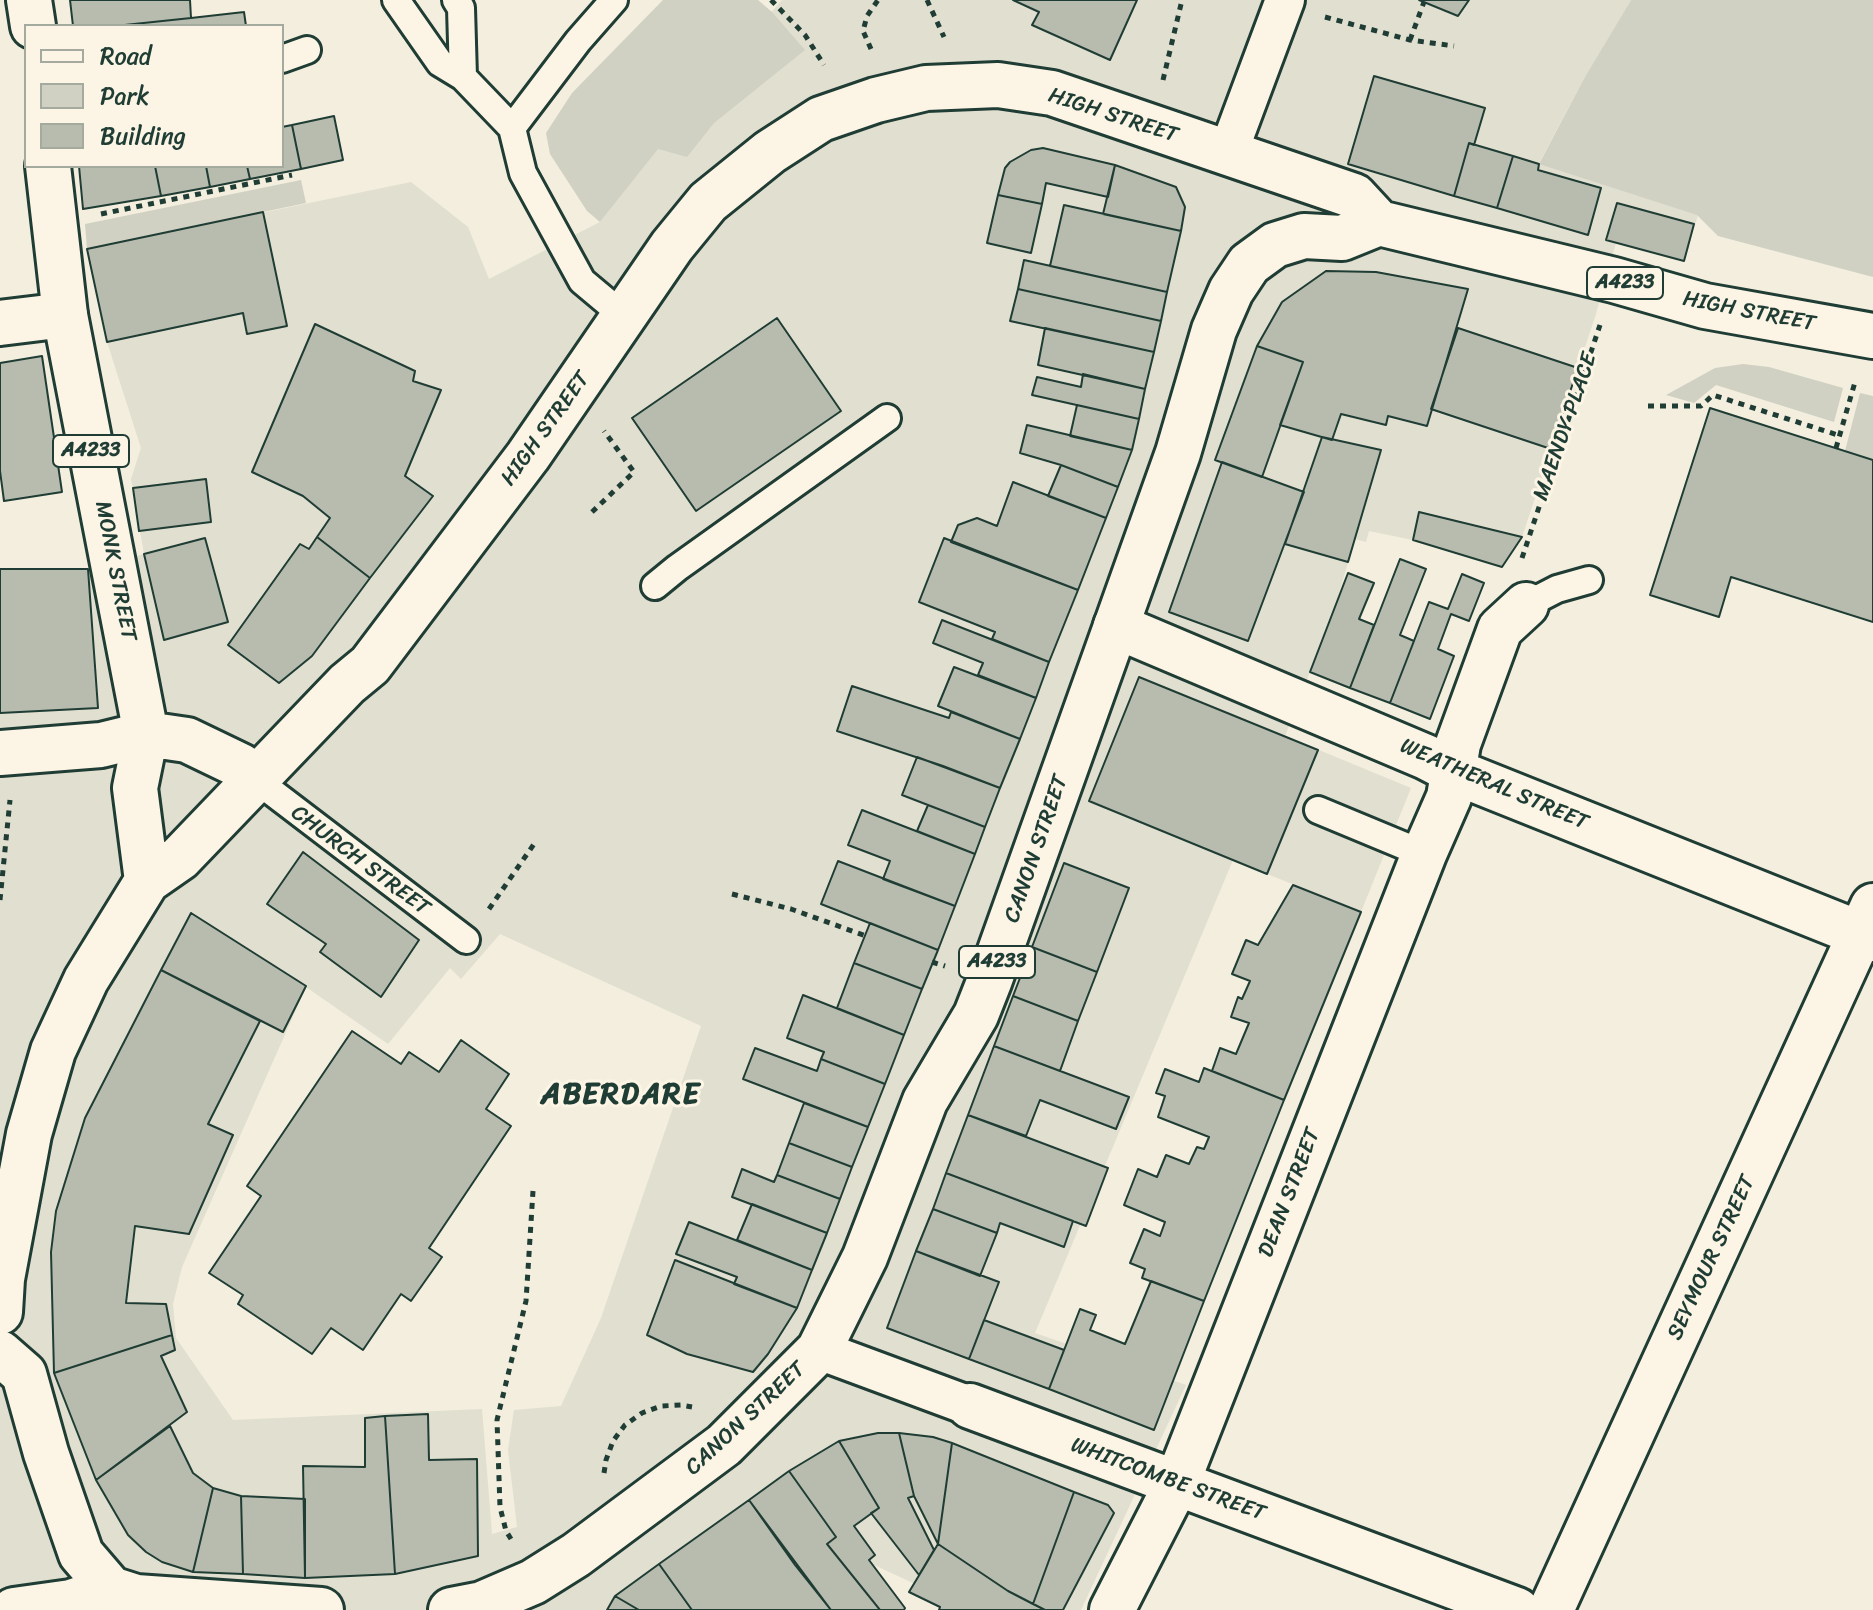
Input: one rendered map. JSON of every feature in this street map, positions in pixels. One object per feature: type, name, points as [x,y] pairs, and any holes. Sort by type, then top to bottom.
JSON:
[{"type":"main road","points":[[29,0],[33,24]]},
{"type":"main road","name":"HIGH STREET","points":[[147,881],[180,858],[347,684],[370,665],[528,456],[672,246],[708,202],[770,152],[821,119],[876,100],[926,88],[998,85],[1052,93],[1354,196],[1379,223],[1614,280],[1705,306],[1868,335]]},
{"type":"main road","name":"MONK STREET","points":[[48,168],[65,315],[146,734],[135,788],[147,881]]},
{"type":"main road","name":"CANON STREET","points":[[451,1610],[482,1604],[533,1582],[576,1555],[724,1445],[819,1350],[865,1257],[925,1101],[976,1015],[1024,890],[1089,696],[1178,453],[1214,330],[1231,291],[1249,264],[1275,245],[1304,236],[1342,238],[1379,223]]},
{"type":"main road","points":[[0,323],[65,315]]},
{"type":"main road","points":[[1453,771],[1458,744],[1500,629],[1526,605]]},
{"type":"main road","name":"WEATHERAL STREET","points":[[1116,626],[1453,771],[1869,926]]},
{"type":"main road","points":[[6,770],[146,734],[187,740],[241,766],[255,779]]},
{"type":"main road","name":"DEAN STREET","points":[[1112,1610],[1177,1483],[1449,797],[1453,771]]},
{"type":"main road","points":[[1,1290],[29,1134],[53,1051],[86,980],[147,881]]},
{"type":"main road","name":"SEYMOUR STREET","points":[[1551,1610],[1869,926]]},
{"type":"main road","points":[[0,1353],[24,1374],[46,1453],[81,1554],[111,1589],[136,1597],[321,1610]]},
{"type":"main road","name":"WHITCOMBE STREET","points":[[970,1406],[1517,1610]]},
{"type":"main road","points":[[14,1610],[71,1602],[111,1589]]},
{"type":"street","points":[[1232,142],[1284,3]]},
{"type":"street","name":"WHITCOMBE STREET","points":[[819,1350],[970,1406]]},
{"type":"lane","points":[[396,0],[440,63],[463,77],[512,128],[523,173],[582,281],[625,317]]},
{"type":"lane","points":[[456,0],[461,8],[463,77]]},
{"type":"lane","points":[[512,128],[578,41],[614,0]]},
{"type":"lane","points":[[655,586],[887,418]]},
{"type":"lane","points":[[1526,605],[1557,589],[1589,580]]},
{"type":"lane","name":"CHURCH STREET","points":[[255,779],[466,940]]},
{"type":"lane","points":[[1318,810],[1424,854]]},
{"type":"path","points":[[771,0],[805,35],[824,65]]},
{"type":"path","points":[[871,49],[863,31],[867,16],[878,0]]},
{"type":"path","points":[[927,0],[944,37]]},
{"type":"path","points":[[1161,89],[1182,0]]},
{"type":"path","points":[[1410,40],[1424,2]]},
{"type":"path","points":[[1284,3],[1410,40],[1454,46]]},
{"type":"path","points":[[53,224],[292,175]]},
{"type":"path","name":"MAENDY PLACE","points":[[1521,560],[1614,280]]},
{"type":"path","points":[[1836,448],[1868,335]]},
{"type":"path","points":[[1648,406],[1701,406],[1713,395],[1841,436]]},
{"type":"path","points":[[592,512],[634,472],[601,427]]},
{"type":"path","points":[[0,900],[6,770]]},
{"type":"path","points":[[483,917],[534,844]]},
{"type":"path","points":[[732,894],[791,909],[866,936]]},
{"type":"path","points":[[932,962],[943,965]]},
{"type":"path","points":[[514,1544],[506,1531],[500,1507],[497,1420],[526,1301],[533,1191]]},
{"type":"path","points":[[603,1480],[609,1451],[625,1425],[642,1413],[661,1406],[681,1405],[701,1409]]},
{"type":"shaded area","points":[[782,0],[1631,0],[1539,163],[1698,215],[1684,261],[1616,243],[1595,317],[1522,537],[1502,567],[1413,540],[1369,531],[1366,542],[1355,539],[1334,610],[1285,736],[1411,788],[1361,912],[1233,860],[1035,1333],[1186,1385],[1081,1610],[971,1610],[872,1564],[830,1610],[0,1610],[0,569],[88,569],[144,554],[131,479],[141,448],[107,342],[87,249],[411,182],[468,227],[489,279],[600,222],[701,93]],"holes":[[[500,934],[701,1026],[601,1318],[561,1406],[514,1410],[508,1450],[517,1527],[492,1534],[482,1409],[233,1420],[176,1338],[173,1304],[182,1267],[306,987],[388,1044],[450,968],[461,979]]]},
{"type":"green space","points":[[663,0],[758,0],[805,50],[714,123],[687,157],[658,149],[600,222],[587,211],[550,154],[546,133],[572,93]]},
{"type":"green space","points":[[1631,0],[1873,0],[1873,277],[1718,236],[1697,215],[1539,164],[1586,75]]},
{"type":"green space","points":[[301,180],[306,203],[87,249],[85,224]]},
{"type":"green space","points":[[1743,364],[1769,367],[1843,388],[1834,422],[1716,385],[1694,403],[1666,395],[1715,368]]},
{"type":"green space","points":[[1860,393],[1873,396],[1873,460],[1845,451]]},
{"type":"building","points":[[70,0],[190,0],[191,18],[134,24],[73,24]]},
{"type":"building","points":[[1013,0],[1137,0],[1110,60],[1032,25],[1039,12]]},
{"type":"building","points":[[1419,0],[1469,0],[1458,16]]},
{"type":"building","points":[[244,12],[246,24],[134,24]]},
{"type":"building","points":[[1374,76],[1485,108],[1474,145],[1469,143],[1454,196],[1348,164]]},
{"type":"building","points":[[334,116],[343,160],[301,169],[292,125]]},
{"type":"building","points":[[292,125],[301,169],[250,179],[247,168],[284,168],[284,127]]},
{"type":"building","points":[[1469,143],[1513,156],[1497,208],[1454,196]]},
{"type":"building","points":[[1043,148],[1115,165],[1108,197],[1046,183],[1042,204],[998,195],[1005,168],[1010,162],[1031,150]]},
{"type":"building","points":[[1513,156],[1539,164],[1538,170],[1601,188],[1588,235],[1497,208]]},
{"type":"building","points":[[1115,165],[1176,187],[1185,207],[1181,231],[1103,214]]},
{"type":"building","points":[[79,168],[155,168],[161,196],[83,209]]},
{"type":"building","points":[[155,168],[206,168],[210,187],[161,196]]},
{"type":"building","points":[[206,168],[247,168],[250,179],[210,187]]},
{"type":"building","points":[[998,195],[1042,204],[1031,253],[987,243]]},
{"type":"building","points":[[1617,203],[1694,224],[1684,261],[1606,240]]},
{"type":"building","points":[[1064,205],[1181,231],[1167,292],[1050,266]]},
{"type":"building","points":[[263,212],[287,326],[247,334],[243,313],[107,342],[87,249]]},
{"type":"building","points":[[1024,260],[1167,292],[1161,321],[1018,289]]},
{"type":"building","points":[[1326,271],[1376,272],[1468,289],[1427,426],[1388,416],[1386,425],[1341,414],[1332,440],[1280,425],[1303,362],[1257,346],[1282,302]]},
{"type":"building","points":[[1018,289],[1161,321],[1154,352],[1010,321]]},
{"type":"building","points":[[777,318],[841,411],[696,511],[632,418]]},
{"type":"building","points":[[315,324],[415,371],[413,381],[441,390],[405,476],[433,496],[370,578],[317,537],[330,518],[303,496],[252,472]]},
{"type":"building","points":[[1045,328],[1154,352],[1145,389],[1038,365]]},
{"type":"building","points":[[1458,328],[1578,368],[1551,449],[1431,409]]},
{"type":"building","points":[[1257,346],[1303,362],[1262,477],[1215,460]]},
{"type":"building","points":[[42,356],[62,492],[4,501],[0,471],[0,363]]},
{"type":"building","points":[[1083,374],[1145,389],[1139,419],[1032,395],[1037,377],[1081,387]]},
{"type":"building","points":[[1077,405],[1139,419],[1132,450],[1070,436]]},
{"type":"building","points":[[1710,408],[1873,460],[1873,622],[1731,577],[1719,617],[1650,595]]},
{"type":"building","points":[[1027,425],[1132,450],[1118,487],[1020,453]]},
{"type":"building","points":[[1322,437],[1381,450],[1348,562],[1285,544]]},
{"type":"building","points":[[1222,462],[1304,492],[1248,641],[1169,612]]},
{"type":"building","points":[[1061,465],[1118,487],[1106,518],[1048,496]]},
{"type":"building","points":[[206,479],[211,522],[139,531],[133,488]]},
{"type":"building","points":[[1013,482],[1106,518],[1078,590],[951,542],[958,525],[977,518],[997,526]]},
{"type":"building","points":[[1419,512],[1522,537],[1502,567],[1413,540]]},
{"type":"building","points":[[317,537],[370,578],[312,656],[279,683],[228,645],[300,544],[309,549]]},
{"type":"building","points":[[205,538],[228,622],[164,640],[144,554]]},
{"type":"building","points":[[944,538],[1078,590],[1049,662],[992,639],[995,632],[919,602]]},
{"type":"building","points":[[1400,559],[1426,569],[1400,635],[1414,641],[1390,703],[1350,688]]},
{"type":"building","points":[[0,569],[88,569],[98,708],[0,713]]},
{"type":"building","points":[[1348,573],[1374,583],[1359,619],[1374,625],[1350,688],[1310,672]]},
{"type":"building","points":[[1462,574],[1484,583],[1469,621],[1451,614],[1438,649],[1454,656],[1430,719],[1390,703],[1429,602],[1448,609]]},
{"type":"building","points":[[942,620],[1049,662],[1036,698],[978,675],[983,663],[933,643]]},
{"type":"building","points":[[954,667],[1036,698],[1020,739],[938,706]]},
{"type":"building","points":[[1139,677],[1318,750],[1267,874],[1089,801]]},
{"type":"building","points":[[852,686],[949,718],[951,712],[1020,739],[1000,788],[837,731]]},
{"type":"building","points":[[917,757],[1000,788],[985,827],[902,795]]},
{"type":"building","points":[[928,805],[985,827],[975,854],[917,831]]},
{"type":"building","points":[[862,810],[975,854],[955,906],[883,879],[890,861],[848,845]]},
{"type":"building","points":[[303,852],[419,940],[381,997],[320,952],[326,944],[267,904]]},
{"type":"building","points":[[838,861],[955,906],[938,950],[821,904]]},
{"type":"building","points":[[1064,863],[1129,888],[1097,972],[1032,947]]},
{"type":"building","points":[[1293,885],[1361,912],[1284,1100],[1212,1071],[1220,1048],[1236,1054],[1249,1023],[1231,1017],[1238,997],[1242,999],[1250,981],[1232,974],[1246,940],[1258,945]]},
{"type":"building","points":[[191,913],[306,986],[283,1032],[161,970]]},
{"type":"building","points":[[870,923],[938,950],[922,989],[854,963]]},
{"type":"building","points":[[1032,947],[1097,972],[1078,1021],[1013,996]]},
{"type":"building","points":[[854,963],[922,989],[904,1035],[837,1008]]},
{"type":"building","points":[[161,970],[260,1021],[208,1124],[233,1135],[189,1234],[135,1226],[126,1303],[166,1304],[172,1335],[54,1373],[51,1252],[56,1211],[85,1118]]},
{"type":"building","points":[[803,995],[904,1035],[885,1084],[821,1059],[824,1052],[787,1038]]},
{"type":"building","points":[[1013,996],[1078,1021],[1060,1071],[994,1046]]},
{"type":"building","points":[[352,1031],[401,1064],[409,1052],[439,1072],[461,1040],[509,1074],[486,1109],[511,1126],[429,1248],[442,1257],[411,1301],[401,1294],[363,1350],[331,1328],[312,1354],[238,1304],[243,1295],[209,1273],[261,1196],[247,1186]]},
{"type":"building","points":[[994,1046],[1129,1097],[1116,1129],[1040,1100],[1026,1136],[968,1115]]},
{"type":"building","points":[[755,1048],[817,1071],[821,1059],[885,1084],[868,1127],[743,1079]]},
{"type":"building","points":[[1204,1068],[1284,1100],[1204,1301],[1142,1278],[1145,1269],[1130,1263],[1144,1229],[1160,1236],[1165,1222],[1124,1205],[1138,1169],[1157,1177],[1166,1155],[1189,1164],[1197,1147],[1204,1149],[1209,1137],[1158,1117],[1165,1096],[1156,1093],[1165,1069],[1199,1082]]},
{"type":"building","points":[[804,1103],[868,1127],[852,1167],[789,1143]]},
{"type":"building","points":[[968,1115],[1108,1168],[1086,1226],[946,1173]]},
{"type":"building","points":[[789,1143],[852,1167],[840,1199],[777,1175]]},
{"type":"building","points":[[742,1169],[774,1182],[777,1175],[840,1199],[827,1233],[732,1197]]},
{"type":"building","points":[[946,1173],[1073,1221],[1064,1247],[1000,1223],[997,1233],[933,1209]]},
{"type":"building","points":[[752,1204],[827,1233],[812,1270],[737,1240]]},
{"type":"building","points":[[933,1209],[997,1233],[980,1276],[916,1251]]},
{"type":"building","points":[[689,1222],[812,1270],[797,1308],[734,1284],[737,1277],[676,1254]]},
{"type":"building","points":[[916,1251],[999,1282],[969,1359],[887,1328]]},
{"type":"building","points":[[675,1260],[797,1308],[753,1372],[687,1354],[647,1335]]},
{"type":"building","points":[[1151,1281],[1204,1301],[1154,1430],[1049,1389],[1080,1309],[1096,1315],[1090,1330],[1125,1344]]},
{"type":"building","points":[[984,1320],[1064,1350],[1049,1389],[969,1359]]},
{"type":"building","points":[[172,1335],[175,1350],[161,1356],[187,1412],[96,1480],[54,1373]]},
{"type":"building","points":[[428,1414],[429,1460],[477,1459],[478,1556],[395,1574],[385,1416]]},
{"type":"building","points":[[385,1416],[395,1574],[305,1578],[303,1466],[365,1467],[365,1418]]},
{"type":"building","points":[[170,1426],[193,1473],[213,1488],[193,1572],[162,1562],[128,1535],[96,1480]]},
{"type":"building","points":[[878,1433],[899,1433],[914,1496],[908,1498],[934,1550],[919,1575],[871,1513],[879,1508],[839,1441]]},
{"type":"building","points":[[899,1433],[952,1443],[938,1544],[914,1496]]},
{"type":"building","points":[[839,1441],[879,1508],[854,1526],[875,1555],[869,1560],[904,1610],[880,1610],[827,1544],[836,1537],[789,1471]]},
{"type":"building","points":[[952,1443],[1074,1492],[1033,1604],[938,1544]]},
{"type":"building","points":[[789,1471],[836,1537],[827,1544],[880,1610],[831,1610],[749,1500]]},
{"type":"building","points":[[213,1488],[241,1496],[243,1574],[193,1572]]},
{"type":"building","points":[[1074,1492],[1108,1505],[1114,1513],[1063,1610],[1045,1610],[1033,1604]]},
{"type":"building","points":[[241,1496],[305,1499],[305,1578],[243,1574]]},
{"type":"building","points":[[749,1500],[831,1610],[692,1610],[659,1564]]},
{"type":"building","points":[[938,1544],[1008,1591],[1045,1610],[939,1610],[940,1607],[909,1592]]},
{"type":"building","points":[[659,1564],[692,1610],[639,1610],[615,1596]]},
{"type":"building","points":[[615,1596],[639,1610],[607,1610]]},
{"type":"district","name":"ABERDARE","points":[[621,1095]]}]
